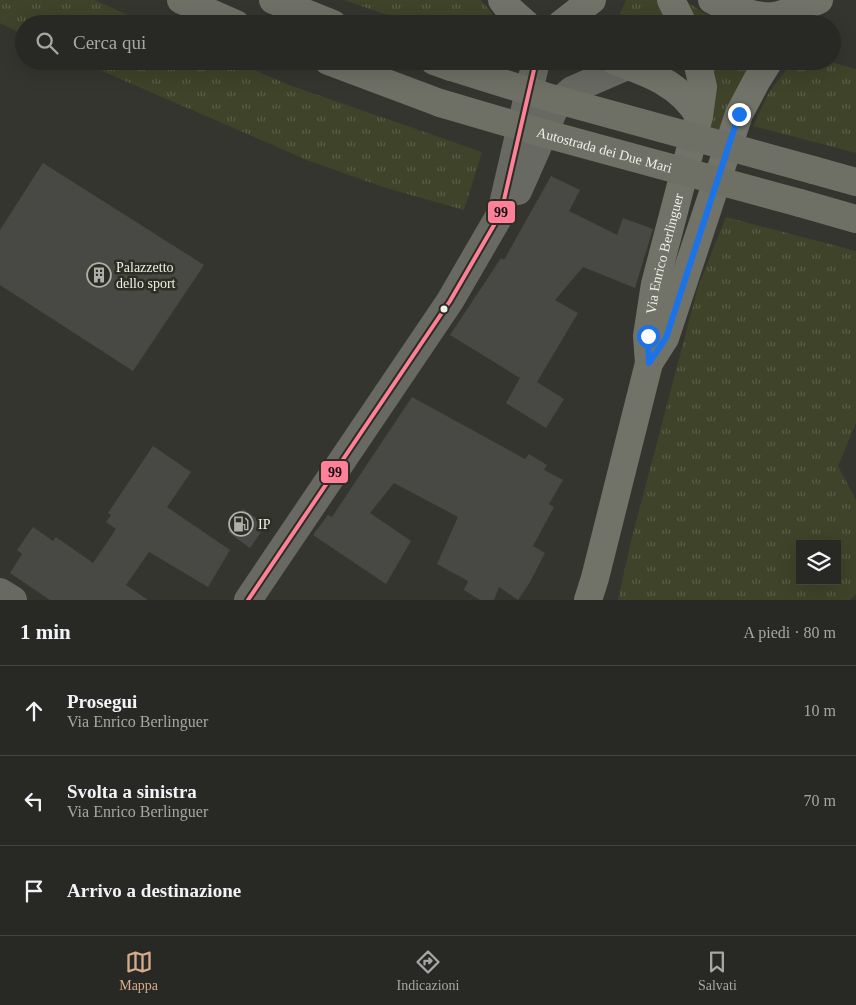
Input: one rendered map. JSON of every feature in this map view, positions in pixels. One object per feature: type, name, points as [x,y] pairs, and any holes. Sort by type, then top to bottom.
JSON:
[{"type":"highway","points":[[181,0],[215,15]]},
{"type":"highway","points":[[274,0],[311,15]]},
{"type":"highway","name":"Autostrada dei Due Mari","points":[[352,70],[440,103],[548,135],[856,218]]},
{"type":"highway","points":[[462,70],[551,98],[856,182]]},
{"type":"main road","points":[[502,0],[516,15]]},
{"type":"main road","points":[[574,15],[592,0]]},
{"type":"main road","points":[[671,0],[678,15]]},
{"type":"main road","points":[[712,0],[724,6],[754,15]]},
{"type":"main road","points":[[782,15],[819,0]]},
{"type":"main road","points":[[811,15],[825,0]]},
{"type":"main road","points":[[643,70],[682,93],[699,116]]},
{"type":"main road","name":"Via Enrico Berlinguer","points":[[588,600],[649,363],[648,336],[654,284],[699,116],[703,87],[699,70]]},
{"type":"main road","name":"Via Enrico Berlinguer","points":[[649,363],[666,338],[739,114],[763,70]]},
{"type":"street","points":[[501,213],[534,70]]},
{"type":"street","points":[[248,600],[450,301],[501,213],[514,199],[557,103],[572,90],[618,70]]},
{"type":"street","points":[[0,592],[13,600]]},
{"type":"green space","points":[[0,0],[95,0],[128,15],[15,15],[15,30],[0,23]]},
{"type":"green space","points":[[344,0],[481,0],[492,15],[387,15]]},
{"type":"green space","points":[[626,0],[657,0],[665,15],[619,15]]},
{"type":"green space","points":[[685,0],[709,15],[689,15]]},
{"type":"green space","points":[[841,65],[856,69],[856,153],[753,126],[769,92],[786,70],[841,70]]},
{"type":"green space","points":[[100,70],[255,70],[289,85],[482,152],[464,210],[383,187],[307,160]]},
{"type":"green space","points":[[706,70],[752,70],[717,133],[709,132]]},
{"type":"green space","points":[[726,217],[856,251],[856,423],[838,466],[856,500],[856,594],[850,600],[618,600],[631,541],[698,287]]},
{"type":"building","name":"Palazzetto dello sport","points":[[43,163],[204,265],[133,371],[0,285],[0,230]]},
{"type":"building","points":[[551,176],[580,190],[569,211],[617,235],[623,218],[653,229],[635,288],[583,267],[555,300],[578,313],[537,382],[564,399],[546,428],[506,403],[520,378],[450,335],[501,258],[504,260]]},
{"type":"building","points":[[412,397],[525,459],[529,454],[547,465],[544,470],[563,480],[549,504],[554,507],[533,546],[545,553],[518,600],[499,587],[494,600],[480,600],[464,590],[468,581],[437,564],[458,517],[394,483],[370,513],[411,541],[386,584],[313,535],[328,515],[332,517]]},
{"type":"building","points":[[153,446],[191,472],[167,507],[230,550],[208,587],[149,552],[126,585],[148,600],[50,600],[10,573],[22,554],[17,550],[33,527],[53,541],[56,537],[93,563],[116,529],[106,522],[111,515],[108,513]]},
{"type":"building","points":[[243,509],[266,525],[250,548],[228,532]]},
{"type":"transit line","name":"99","points":[[248,600],[450,301],[501,213],[534,70]]},
{"type":"place","name":"Palazzetto dello sport","points":[[99,275]]},
{"type":"place","name":"IP","points":[[241,524]]},
{"type":"route","points":[[648,336],[649,363],[666,338],[739,114]]}]
